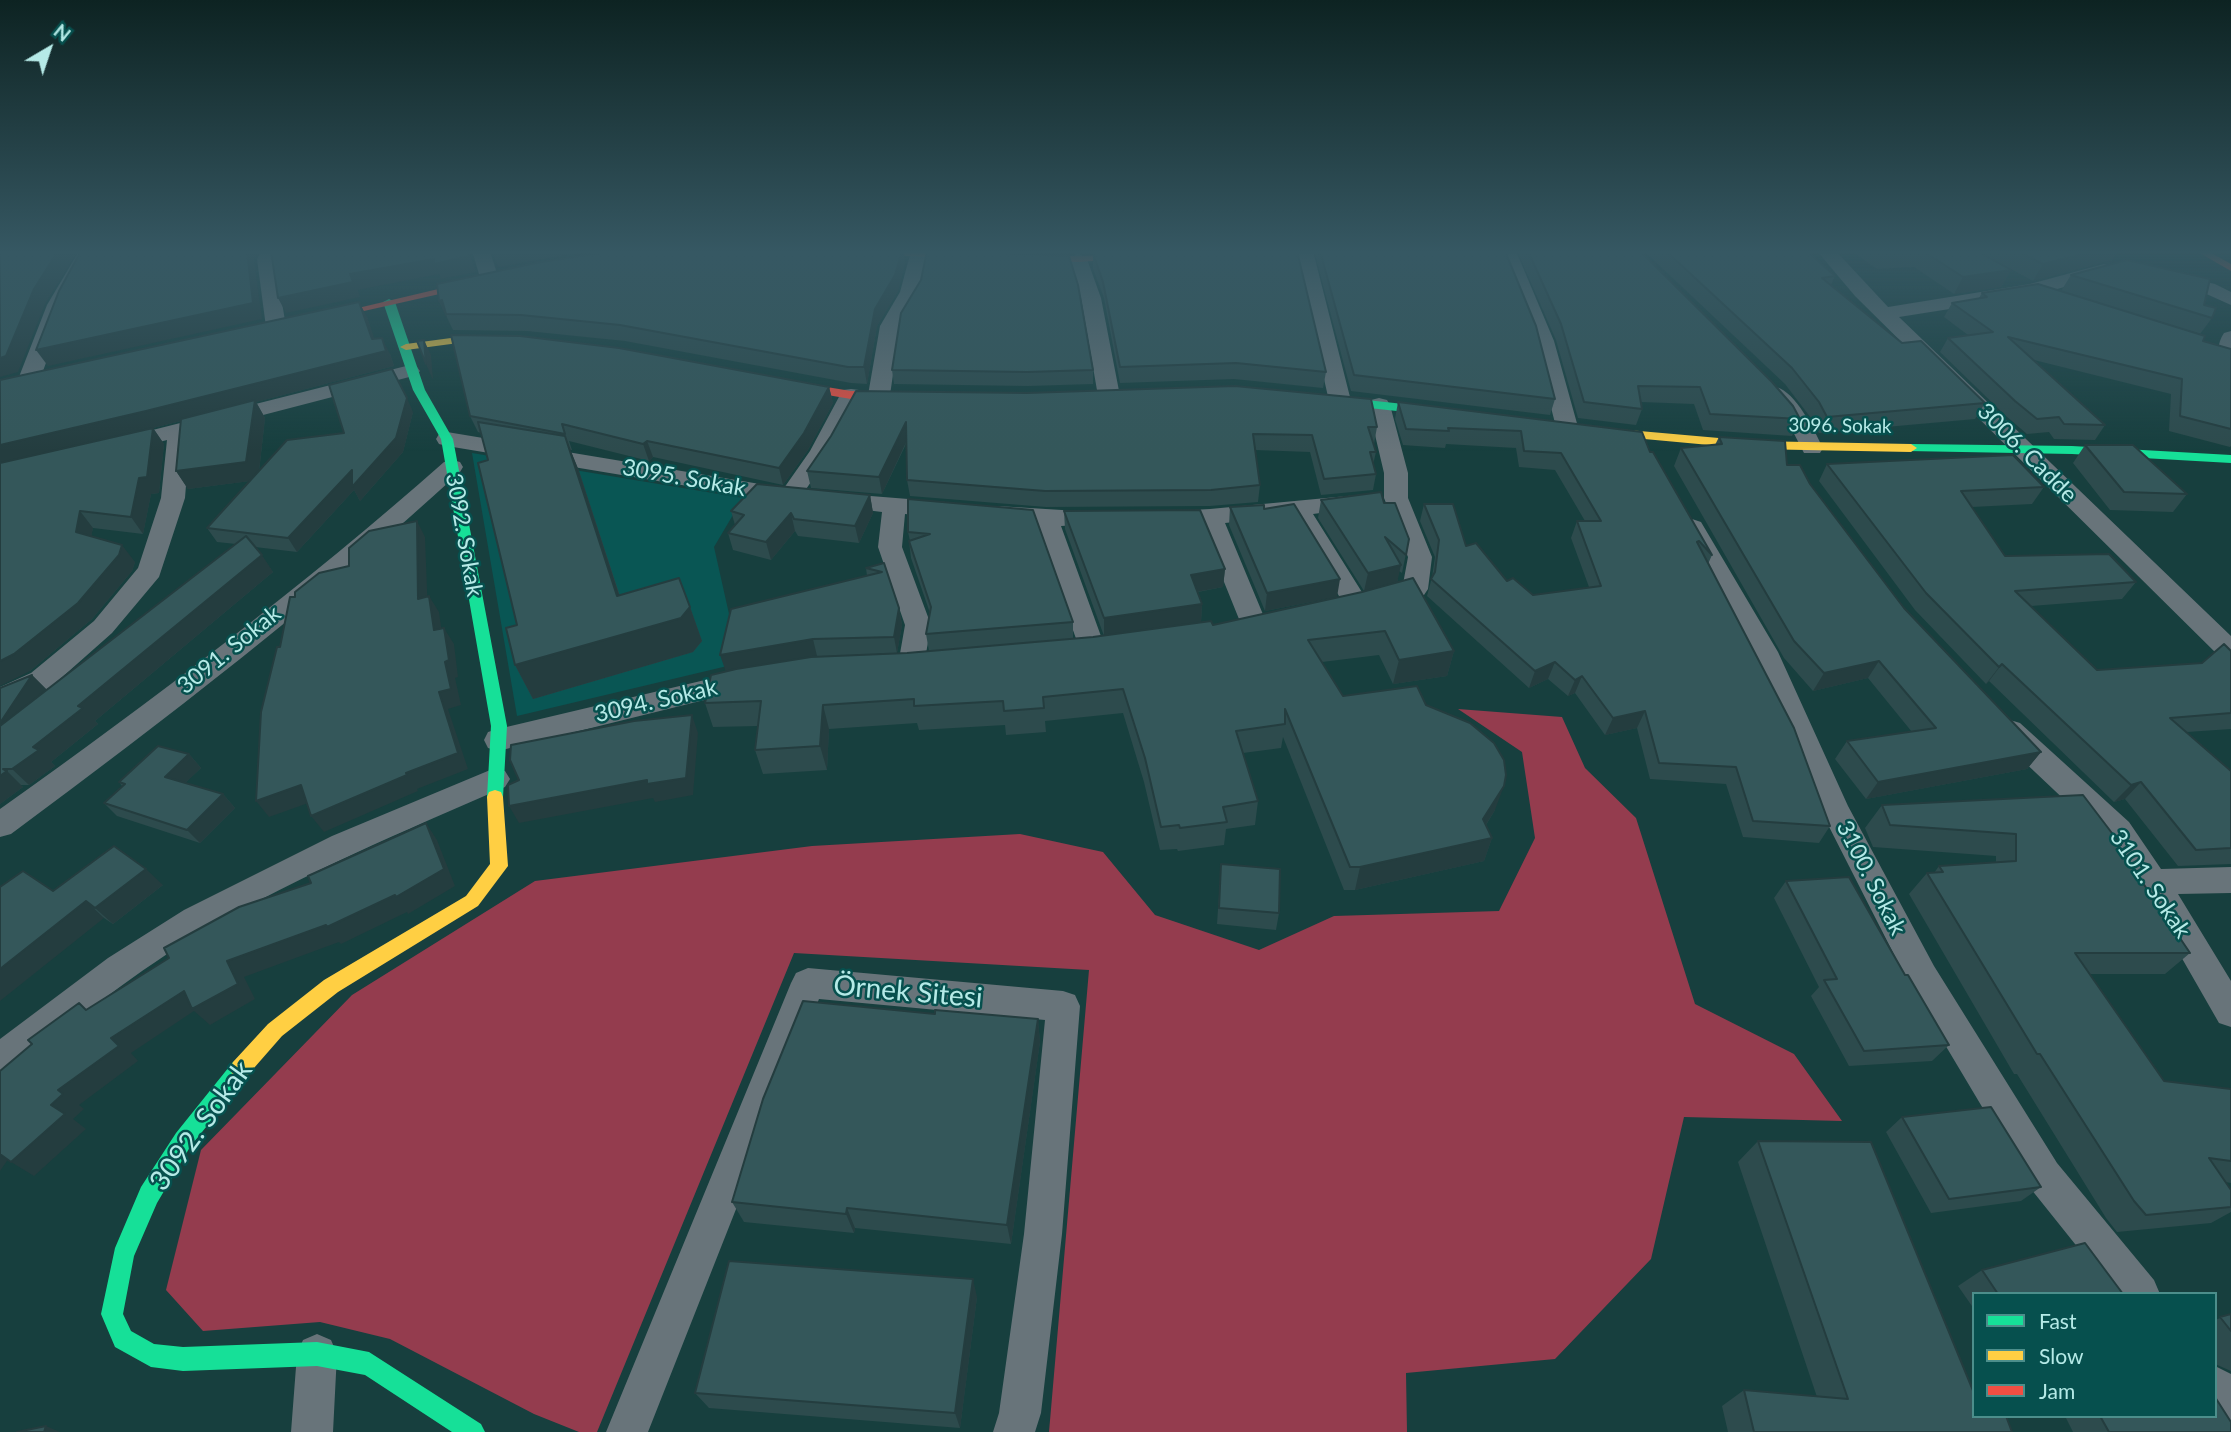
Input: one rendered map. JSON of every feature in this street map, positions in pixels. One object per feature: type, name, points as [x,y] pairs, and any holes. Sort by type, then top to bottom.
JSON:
[{"type":"street","points":[[26,382],[52,318]]},
{"type":"street","points":[[275,318],[276,327]]},
{"type":"street","name":"3092. Sokak","points":[[395,318],[406,347],[410,371],[433,422],[447,439],[499,726],[495,779],[499,866],[472,901],[331,986],[275,1030],[231,1079],[183,1140],[149,1195],[123,1256],[113,1314],[123,1339],[151,1355],[183,1359],[317,1354],[369,1364],[473,1432]]},
{"type":"street","points":[[879,395],[890,326],[895,318]]},
{"type":"street","points":[[1095,318],[1109,396]]},
{"type":"street","points":[[1320,318],[1339,401]]},
{"type":"street","points":[[1534,318],[1544,341],[1561,427]]},
{"type":"street","name":"3006. Cadde","points":[[1890,318],[2231,652]]},
{"type":"street","points":[[406,347],[466,339],[527,342]]},
{"type":"street","points":[[94,451],[410,371]]},
{"type":"street","points":[[767,381],[851,395],[928,396]]},
{"type":"street","points":[[1765,382],[1798,420],[1800,455]]},
{"type":"street","points":[[790,496],[821,451],[851,395]]},
{"type":"street","points":[[1300,397],[1462,414]]},
{"type":"street","points":[[1299,510],[1344,608],[1415,589],[1420,557],[1395,498],[1396,473],[1379,405]]},
{"type":"street","name":"3096. Sokak","points":[[1561,427],[1650,450],[1800,455],[2022,449],[2165,452],[2231,458]]},
{"type":"street","points":[[0,699],[41,680],[103,627],[150,571],[173,498],[179,431]]},
{"type":"street","name":"3095. Sokak","points":[[447,439],[790,496],[1046,518],[1210,517],[1299,510],[1395,498]]},
{"type":"street","name":"3091. Sokak","points":[[0,825],[116,741],[392,521],[452,467]]},
{"type":"street","name":"3100. Sokak","points":[[1675,496],[1765,652],[1834,807],[1922,976],[2044,1176],[2138,1292]]},
{"type":"street","points":[[884,666],[924,664],[918,625],[890,547],[894,506]]},
{"type":"street","points":[[1210,517],[1255,624]]},
{"type":"street","points":[[1046,518],[1093,649]]},
{"type":"street","name":"3094. Sokak","points":[[498,740],[614,710],[768,677]]},
{"type":"street","name":"3101. Sokak","points":[[1989,708],[2026,748],[2118,831],[2231,1012]]},
{"type":"street","points":[[0,1060],[85,992],[195,920],[356,838],[495,779]]},
{"type":"street","points":[[2152,882],[2231,880]]},
{"type":"street","name":"Örnek Sitesi","points":[[626,1432],[808,983],[1063,1006],[1043,1234],[1020,1413],[1014,1432]]},
{"type":"street","points":[[312,1432],[317,1354]]},
{"type":"street","points":[[2217,1390],[2231,1408]]},
{"type":"shaded area","points":[[472,453],[743,498],[714,547],[740,663],[517,716]]},
{"type":"shaded area","points":[[1458,709],[1562,717],[1585,768],[1636,818],[1695,1004],[1794,1054],[1842,1121],[1684,1117],[1651,1259],[1555,1359],[1406,1373],[1407,1432],[1049,1432],[1089,970],[794,953],[597,1432],[579,1432],[534,1414],[390,1339],[320,1322],[203,1331],[166,1290],[201,1150],[352,995],[535,881],[812,846],[1020,834],[1103,852],[1155,915],[1259,950],[1334,916],[1499,911],[1535,838],[1522,752]]},
{"type":"building","points":[[0,318],[22,318],[6,356],[0,358]]},
{"type":"building","points":[[49,318],[185,318],[36,350]]},
{"type":"building","points":[[286,318],[365,318],[372,339],[382,338],[386,351],[0,445],[0,380]]},
{"type":"building","points":[[549,318],[873,318],[864,367],[848,367],[620,325]]},
{"type":"building","points":[[900,318],[1084,318],[1093,370],[1027,372],[892,370]]},
{"type":"building","points":[[1110,318],[1313,318],[1326,372],[1236,363],[1120,367]]},
{"type":"building","points":[[1338,318],[1533,318],[1555,399],[1354,375]]},
{"type":"building","points":[[1558,318],[1707,318],[1772,382],[1793,406],[1800,419],[1710,414],[1700,387],[1638,386],[1642,409],[1584,402]]},
{"type":"building","points":[[1738,318],[1871,318],[1902,343],[1921,341],[1985,403],[1827,417],[1819,402],[1792,368]]},
{"type":"building","points":[[1973,318],[2147,318],[2205,336],[2203,341],[2231,349],[2231,429],[2180,416],[2182,379],[2008,337],[2105,425],[2064,424],[2059,417],[2037,419],[1948,338],[1993,332]]},
{"type":"building","points":[[451,335],[520,336],[619,348],[829,387],[804,433],[779,468],[647,441],[643,444],[562,424],[565,434],[470,416]]},
{"type":"building","points":[[424,340],[426,364],[417,341]]},
{"type":"building","points":[[392,369],[407,398],[396,438],[352,487],[352,470],[288,538],[207,528],[287,440],[344,433],[329,385]]},
{"type":"building","points":[[1235,386],[1371,399],[1377,427],[1368,427],[1376,452],[1370,452],[1376,474],[1324,479],[1312,435],[1253,434],[1260,485],[1211,490],[1045,491],[907,480],[906,422],[879,477],[807,471],[831,436],[856,391],[1027,393]]},
{"type":"building","points":[[255,400],[246,462],[176,471],[181,419]]},
{"type":"building","points":[[1398,402],[1642,432],[1650,452],[1653,452],[1712,555],[1697,542],[1794,728],[1830,826],[1753,821],[1736,767],[1659,763],[1645,711],[1613,718],[1582,676],[1575,680],[1555,662],[1535,671],[1431,579],[1435,572],[1439,540],[1424,504],[1453,504],[1466,546],[1476,543],[1507,581],[1513,578],[1533,595],[1601,586],[1577,521],[1601,521],[1561,453],[1524,451],[1521,431],[1406,429]]},
{"type":"building","points":[[478,422],[565,436],[617,596],[679,578],[690,607],[681,618],[515,665],[506,628],[517,625],[478,463],[488,460]]},
{"type":"building","points":[[153,428],[147,477],[139,478],[131,517],[80,511],[76,532],[122,545],[119,555],[78,603],[14,654],[0,661],[0,463]]},
{"type":"building","points":[[1719,437],[1785,441],[1787,465],[1800,465],[1810,484],[1904,608],[2041,752],[1878,782],[1847,741],[1936,728],[1879,661],[1824,673],[1794,641],[1681,448],[1722,444]]},
{"type":"building","points":[[2085,445],[2133,445],[2187,494],[2124,492]]},
{"type":"building","points":[[2013,455],[2044,487],[1961,491],[2005,556],[2109,554],[2136,582],[2015,591],[2097,670],[2202,663],[2224,644],[2231,651],[2231,713],[2170,718],[2231,771],[2231,848],[2196,850],[2141,782],[2131,785],[2002,664],[1999,667],[1926,593],[1827,464]]},
{"type":"building","points":[[757,484],[870,495],[855,526],[794,519],[791,513],[766,542],[728,533],[744,515],[731,511]]},
{"type":"building","points":[[1381,492],[1384,503],[1395,503],[1409,539],[1406,555],[1385,537],[1401,565],[1368,573],[1321,500]]},
{"type":"building","points":[[908,499],[1033,510],[1073,622],[926,634],[931,607],[909,541],[930,534],[908,532]]},
{"type":"building","points":[[1294,504],[1340,579],[1267,593],[1230,507],[1264,505],[1264,509]]},
{"type":"building","points":[[1200,510],[1225,569],[1191,575],[1202,604],[1104,618],[1064,511]]},
{"type":"building","points":[[417,521],[418,599],[429,596],[434,630],[444,628],[449,660],[445,662],[451,689],[439,692],[458,753],[406,773],[407,775],[311,816],[301,785],[256,801],[261,712],[277,647],[280,647],[290,597],[295,597],[295,592],[319,573],[349,566],[349,548],[369,531]]},
{"type":"building","points":[[246,536],[262,555],[78,706],[83,708],[33,747],[39,750],[12,769],[3,769],[7,771],[0,776],[0,726]]},
{"type":"building","points":[[884,563],[899,608],[894,637],[813,639],[720,655],[731,609],[882,572],[866,568]]},
{"type":"building","points":[[1413,578],[1454,651],[1399,660],[1385,631],[1308,640],[1343,696],[1417,686],[1426,705],[1470,723],[1494,743],[1504,760],[1504,786],[1483,819],[1492,838],[1360,867],[1350,867],[1285,709],[1285,724],[1236,731],[1258,801],[1223,807],[1227,822],[1180,828],[1179,825],[1161,827],[1145,758],[1123,689],[1043,697],[1044,708],[1004,711],[1003,701],[914,706],[914,699],[823,705],[820,746],[755,750],[761,701],[705,703],[711,675],[736,669],[811,657],[907,653],[1093,637],[1211,621],[1213,625]]},
{"type":"building","points":[[32,675],[0,723],[0,688]]},
{"type":"building","points":[[692,715],[686,778],[647,784],[647,780],[509,806],[508,785],[519,780],[510,760],[511,745],[634,721]]},
{"type":"building","points":[[158,746],[189,754],[165,777],[223,794],[187,830],[104,803],[125,784],[119,782]]},
{"type":"building","points":[[2083,795],[2121,845],[2118,846],[2190,953],[2075,953],[2164,1081],[2231,1089],[2231,1161],[2209,1158],[2231,1190],[2231,1207],[2146,1215],[2134,1201],[2040,1054],[2037,1054],[1927,873],[1943,872],[1939,866],[2016,861],[2016,834],[1890,825],[1882,805]]},
{"type":"building","points":[[426,823],[444,869],[396,897],[395,895],[327,927],[326,925],[227,961],[238,984],[192,1009],[184,991],[111,1038],[119,1046],[58,1090],[63,1094],[51,1105],[65,1114],[11,1162],[0,1154],[0,1071],[32,1044],[28,1040],[79,1003],[86,1010],[169,958],[164,948],[239,907],[311,883],[308,876]]},
{"type":"building","points":[[114,846],[146,869],[95,908],[86,901],[0,969],[0,887],[23,871],[53,891]]},
{"type":"building","points":[[1221,864],[1280,869],[1279,913],[1219,908]]},
{"type":"building","points":[[1849,877],[1949,1045],[1864,1051],[1824,980],[1837,979],[1786,881]]},
{"type":"building","points":[[803,1001],[935,1014],[935,1010],[1038,1019],[1007,1225],[847,1208],[846,1214],[732,1202],[763,1099]]},
{"type":"building","points":[[1991,1107],[2041,1187],[1949,1199],[1902,1117]]},
{"type":"building","points":[[1758,1141],[1871,1142],[1972,1388],[1972,1418],[2007,1418],[2012,1432],[1754,1432],[1744,1390],[1848,1399]]},
{"type":"building","points":[[2085,1243],[2122,1292],[1997,1292],[1982,1270]]},
{"type":"building","points":[[729,1261],[973,1279],[955,1413],[695,1393]]},
{"type":"building","points":[[2231,1314],[2231,1331],[2220,1317]]},
{"type":"building","points":[[2217,1400],[2231,1422],[2231,1432],[2109,1432],[2101,1418],[2217,1418]]},
{"type":"building","points":[[46,1426],[44,1432],[17,1432]]},
{"type":"traffic: fast","points":[[394,318],[419,390],[447,439],[499,726],[495,797]]},
{"type":"traffic: fast","points":[[1319,399],[1451,413]]},
{"type":"traffic: fast","points":[[1911,448],[2072,450],[2231,459]]},
{"type":"traffic: fast","points":[[240,1069],[183,1140],[149,1195],[123,1256],[112,1314],[123,1339],[151,1355],[183,1359],[317,1354],[369,1364],[473,1432]]},
{"type":"traffic: slow","points":[[406,347],[466,339],[505,341]]},
{"type":"traffic: slow","points":[[1594,431],[1753,445],[1911,448]]},
{"type":"traffic: slow","points":[[240,1069],[275,1030],[331,986],[472,901],[499,866],[495,797]]},
{"type":"traffic: jam","points":[[778,383],[851,395],[906,396]]}]
